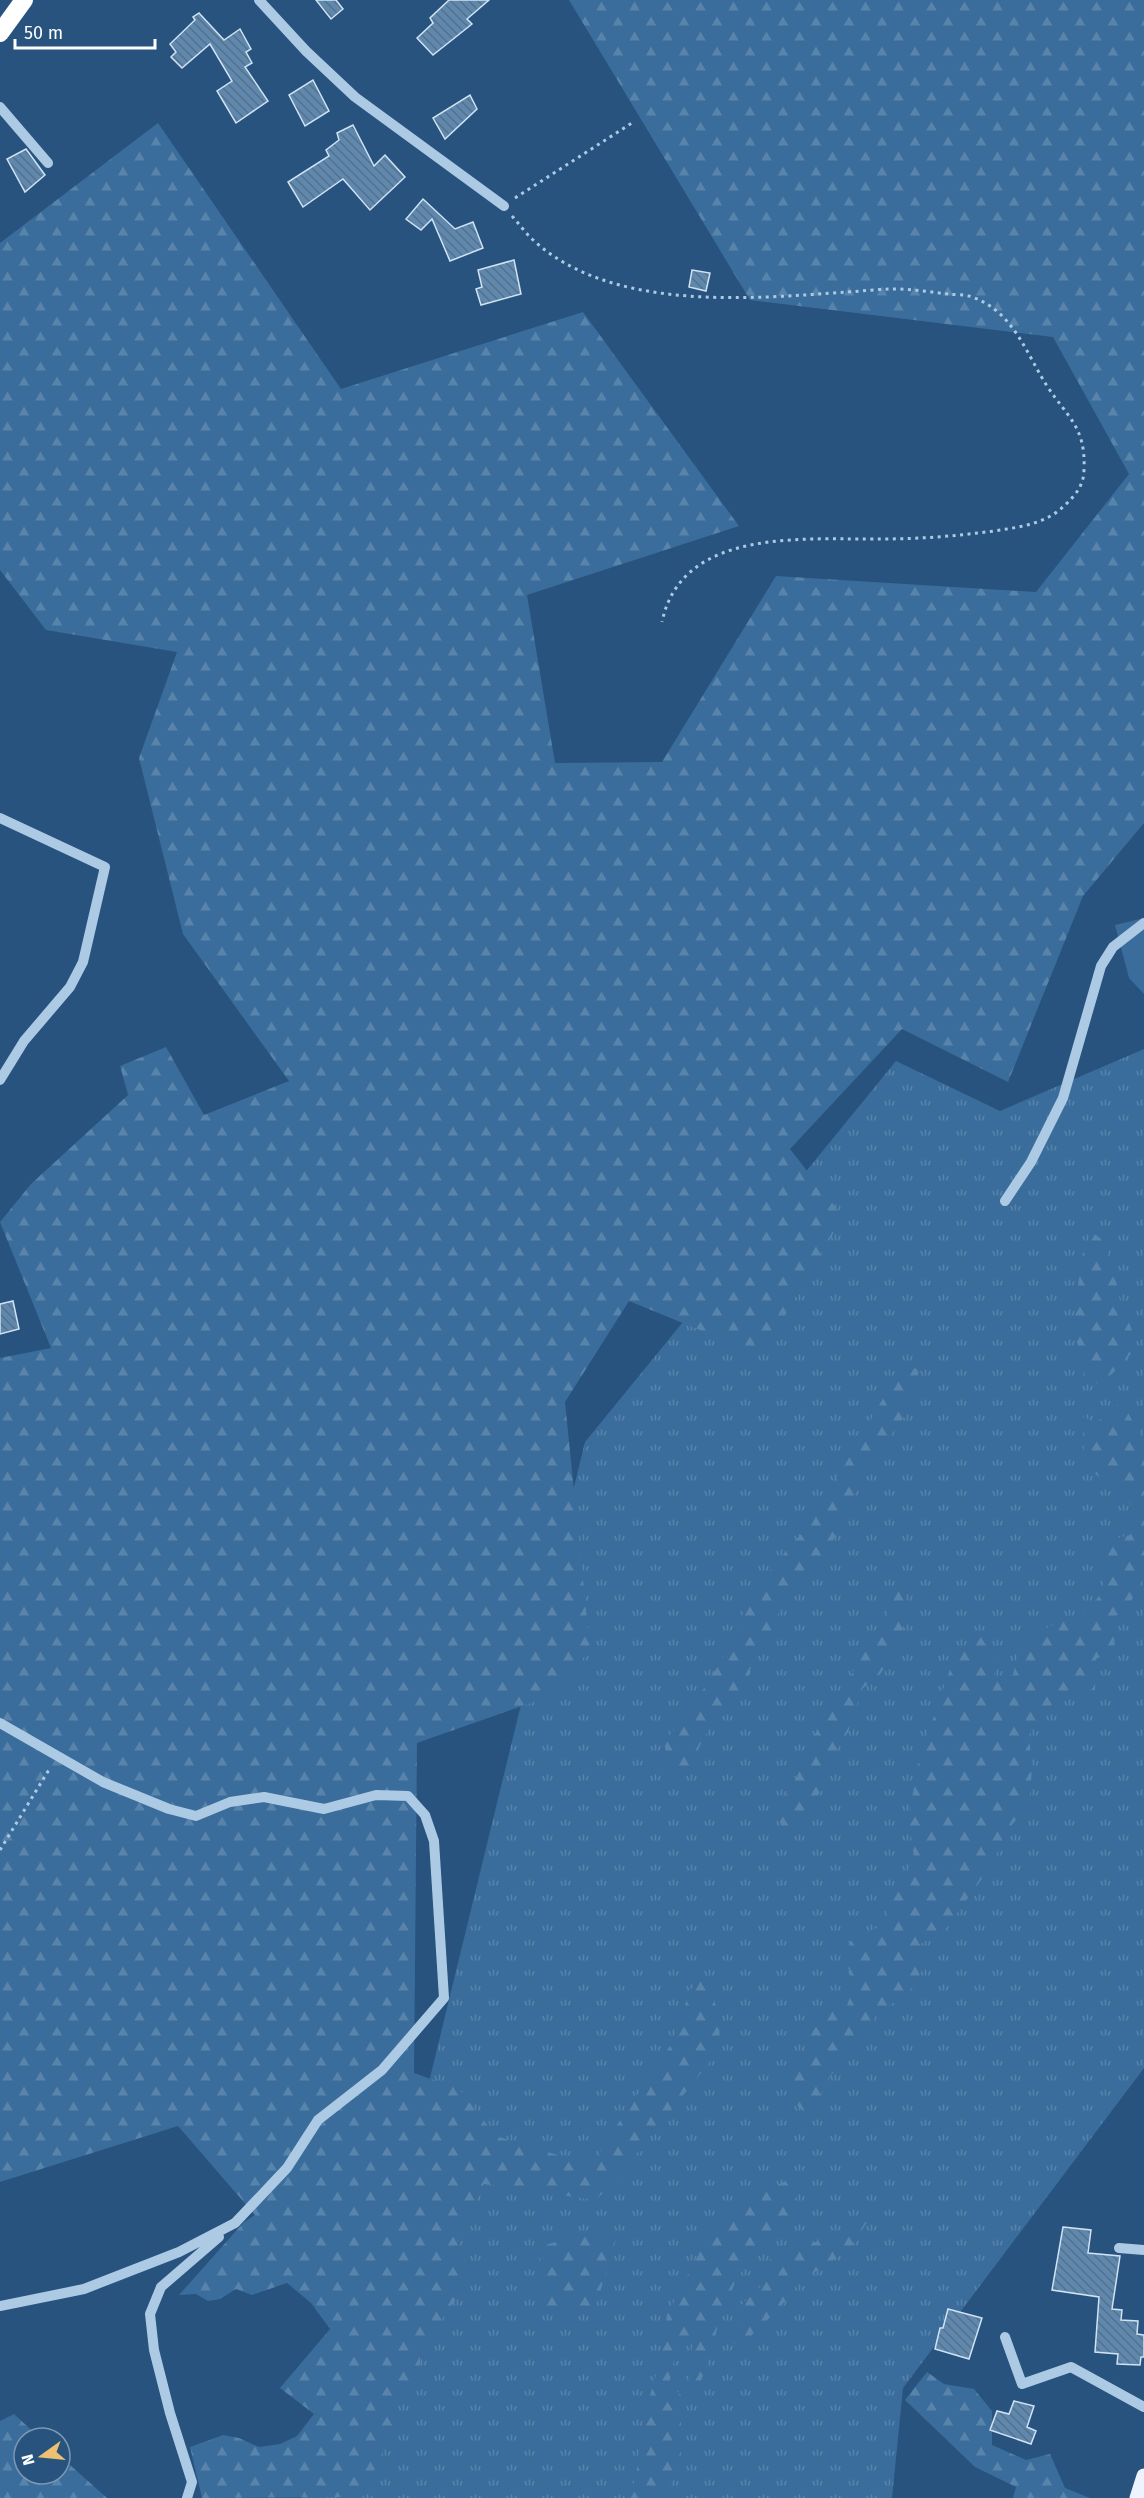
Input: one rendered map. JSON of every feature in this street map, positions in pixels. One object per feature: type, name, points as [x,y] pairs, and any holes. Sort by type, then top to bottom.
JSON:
[{"type":"highway","points":[[0,33],[24,0]]},
{"type":"main road","points":[[1137,2498],[1144,2476]]},
{"type":"street","points":[[259,0],[306,51],[355,97],[504,206]]},
{"type":"street","points":[[0,107],[48,164]]},
{"type":"street","points":[[0,818],[105,867],[83,962],[70,987],[24,1041],[0,1080]]},
{"type":"street","points":[[1005,1201],[1031,1162],[1063,1098],[1101,966],[1113,946],[1144,923]]},
{"type":"street","points":[[0,1723],[103,1782],[169,1809],[196,1816],[230,1802],[264,1797],[324,1809],[376,1795],[408,1796],[424,1815],[434,1841],[444,1998],[382,2070],[318,2120],[287,2168],[235,2223],[161,2287],[150,2314],[156,2361],[192,2482],[187,2498]]},
{"type":"street","points":[[0,2306],[84,2289],[179,2252],[235,2223]]},
{"type":"street","points":[[1119,2248],[1144,2250]]},
{"type":"street","points":[[1005,2337],[1022,2384],[1071,2367],[1144,2407]]},
{"type":"path","points":[[635,121],[504,206],[532,239],[556,257],[618,285],[689,297],[741,299],[895,289],[972,297],[996,311],[1019,334],[1048,387],[1078,428],[1085,453],[1084,481],[1070,501],[1054,516],[1026,526],[943,538],[785,540],[721,553],[695,568],[674,588],[666,604],[662,622]]},
{"type":"path","points":[[0,1850],[57,1756]]},
{"type":"green space","points":[[569,0],[1144,0],[1144,823],[1083,896],[1008,1082],[902,1029],[790,1149],[843,1217],[761,1355],[629,1301],[565,1402],[590,1649],[556,1694],[417,1743],[414,2073],[459,2089],[496,2136],[593,2166],[607,2140],[674,2040],[690,1990],[707,1976],[719,2017],[720,2049],[618,2177],[596,2200],[484,2184],[457,2239],[465,2255],[466,2285],[420,2351],[420,2373],[402,2386],[386,2443],[359,2497],[202,2498],[190,2447],[223,2435],[239,2438],[259,2447],[280,2444],[297,2436],[314,2414],[280,2388],[330,2329],[311,2303],[287,2283],[252,2295],[236,2289],[220,2299],[208,2301],[196,2294],[179,2295],[244,2222],[255,2215],[178,2126],[0,2182],[0,1358],[51,1348],[0,1222],[31,1184],[128,1095],[120,1066],[166,1047],[204,1115],[289,1081],[183,934],[139,758],[177,652],[46,630],[0,570],[0,243],[158,123],[341,389],[583,312],[739,526],[527,595],[555,763],[662,762],[776,576],[1036,592],[1129,474],[1053,337],[750,300]]},
{"type":"green space","points":[[1144,918],[1144,994],[1129,978],[1115,925]]},
{"type":"green space","points":[[1144,1049],[1144,2068],[903,2388],[892,2498],[302,2498],[379,2287],[585,1442],[896,1061],[1000,1111]]},
{"type":"green space","points":[[1092,1232],[1105,1242],[1136,1349],[1099,1384],[1084,1377],[1074,1326],[1080,1266],[1084,1248]]},
{"type":"green space","points":[[901,1367],[920,1369],[904,1417],[862,1476],[828,1552],[812,1578],[779,1607],[776,1630],[753,1659],[745,1689],[723,1708],[703,1739],[689,1769],[670,1770],[664,1743],[710,1680],[738,1630],[748,1596],[814,1519]]},
{"type":"green space","points":[[1122,1401],[1144,1443],[1144,1577],[1129,1605],[1113,1619],[1115,1650],[1096,1659],[1095,1690],[1065,1694],[1040,1715],[1029,1735],[1032,1770],[1029,1803],[1008,1830],[991,1866],[945,1930],[920,1944],[923,1965],[911,1989],[892,2004],[878,2010],[871,2028],[845,2054],[825,2085],[815,2109],[803,2111],[790,2098],[799,2063],[811,2031],[821,2009],[846,2008],[855,1984],[844,1958],[852,1938],[879,1927],[914,1858],[909,1818],[917,1767],[950,1669],[964,1646],[979,1635],[992,1652],[995,1680],[1013,1675],[1022,1633],[1045,1629],[1066,1617],[1080,1621],[1099,1596],[1111,1561],[1095,1554],[1101,1542],[1130,1535],[1137,1513],[1120,1489],[1085,1468],[1082,1416],[1096,1423]]},
{"type":"green space","points":[[902,1577],[907,1610],[899,1647],[880,1674],[862,1689],[848,1732],[829,1763],[822,1789],[800,1823],[783,1828],[775,1813],[793,1785],[825,1712],[850,1678],[867,1644],[890,1608]]},
{"type":"green space","points":[[791,2179],[797,2196],[784,2229],[755,2250],[736,2280],[718,2324],[712,2351],[701,2381],[688,2383],[694,2328],[675,2356],[669,2384],[681,2395],[681,2469],[662,2498],[628,2498],[636,2477],[643,2419],[658,2368],[667,2315],[709,2233],[751,2196]]},
{"type":"green space","points":[[871,2202],[881,2207],[865,2225],[849,2250],[799,2282],[776,2313],[759,2326],[748,2340],[734,2344],[740,2306],[760,2287],[768,2262],[781,2247],[810,2244],[832,2235],[851,2222]]},
{"type":"green space","points":[[618,2233],[593,2315],[543,2306],[538,2247],[577,2236]]},
{"type":"green space","points":[[927,2372],[944,2384],[974,2389],[992,2411],[992,2445],[1026,2460],[1050,2454],[1065,2488],[1090,2498],[1013,2498],[1016,2487],[975,2467],[905,2400]]},
{"type":"green space","points":[[14,2414],[27,2426],[12,2426],[12,2486],[72,2486],[72,2467],[107,2498],[0,2498],[0,2421]]},
{"type":"building","points":[[316,0],[336,0],[343,9],[331,19]]},
{"type":"building","points":[[449,0],[489,0],[467,19],[472,24],[433,55],[417,38],[433,23],[430,18]]},
{"type":"building","points":[[199,13],[224,40],[240,29],[251,49],[246,52],[252,63],[245,67],[268,101],[236,123],[217,91],[232,81],[210,44],[182,68],[171,57],[176,52],[170,44],[195,20],[193,17]]},
{"type":"building","points":[[313,80],[329,111],[305,126],[289,95]]},
{"type":"building","points":[[470,95],[477,109],[445,139],[433,118]]},
{"type":"building","points":[[353,125],[374,166],[385,155],[405,177],[370,210],[343,179],[303,207],[288,182],[329,156],[326,150],[339,140],[337,133]]},
{"type":"building","points":[[26,149],[45,175],[25,192],[7,159]]},
{"type":"building","points":[[423,199],[455,229],[473,222],[483,248],[450,261],[432,219],[421,230],[406,219]]},
{"type":"building","points":[[514,260],[521,294],[481,305],[476,289],[482,287],[478,270]]},
{"type":"building","points":[[692,270],[710,273],[706,291],[689,287]]},
{"type":"building","points":[[13,1301],[19,1329],[0,1334],[0,1304]]},
{"type":"building","points":[[1063,2227],[1091,2230],[1088,2253],[1120,2256],[1112,2309],[1122,2310],[1121,2320],[1138,2321],[1137,2334],[1144,2335],[1144,2357],[1141,2357],[1140,2365],[1117,2364],[1118,2354],[1095,2352],[1099,2297],[1052,2290]]},
{"type":"building","points":[[948,2309],[982,2318],[969,2359],[935,2349]]},
{"type":"building","points":[[1014,2401],[1034,2406],[1027,2427],[1036,2431],[1031,2444],[990,2430],[997,2411],[1009,2414]]}]
